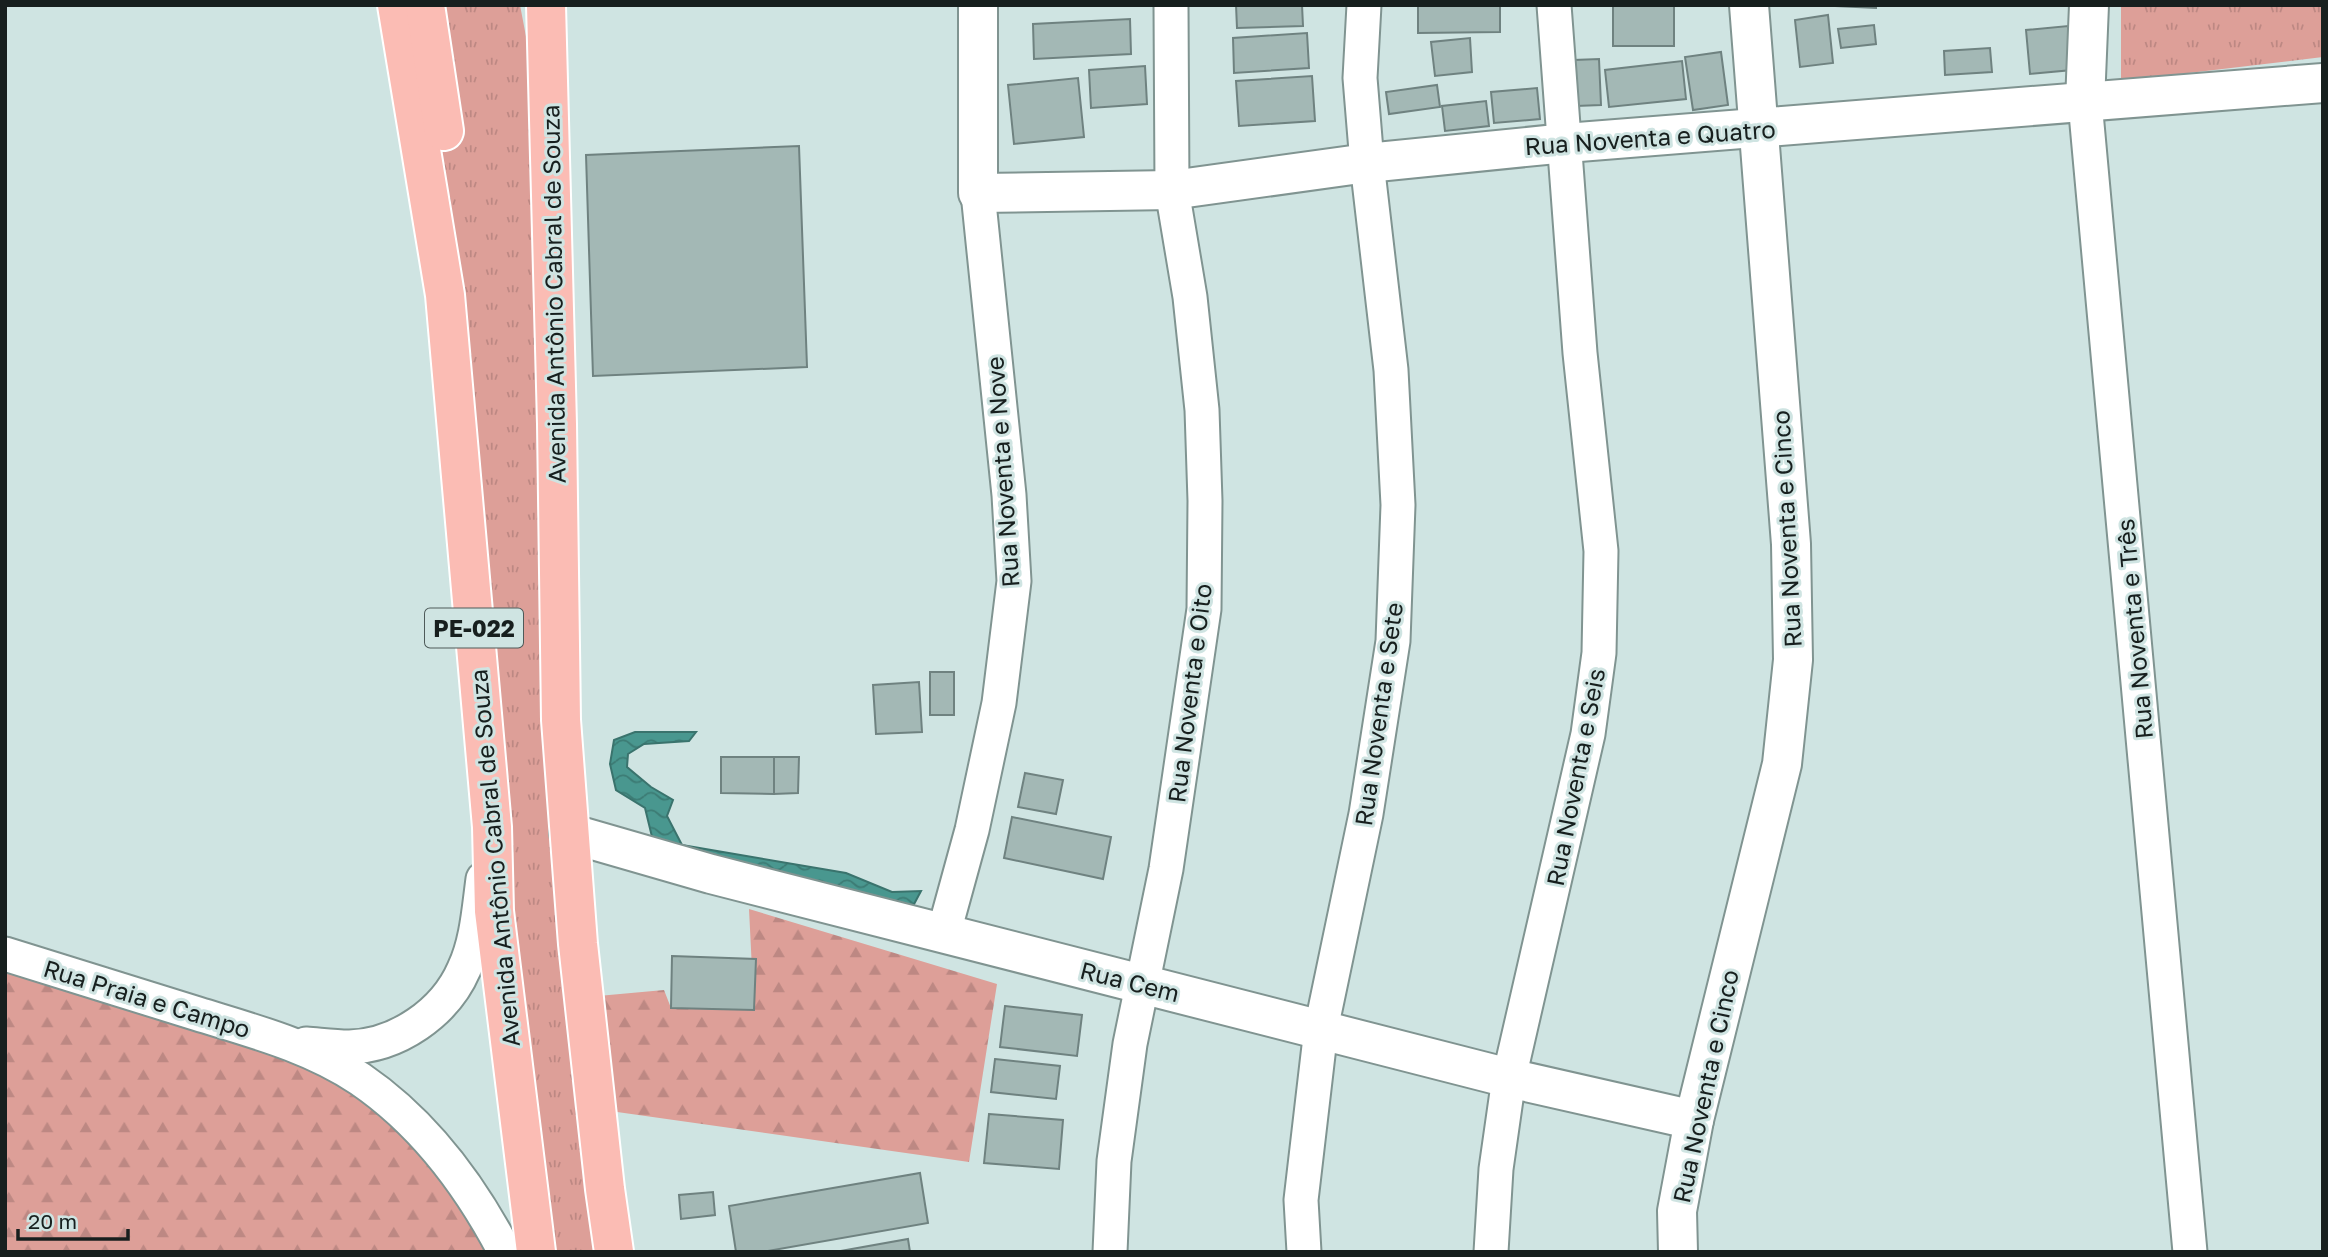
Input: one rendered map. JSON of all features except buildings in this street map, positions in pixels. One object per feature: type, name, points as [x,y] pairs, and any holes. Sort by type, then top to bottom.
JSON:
[{"type":"highway","name":"Avenida Antônio Cabral de Souza","points":[[397,5],[445,295],[492,827],[494,911],[536,1252]]},
{"type":"highway","points":[[425,5],[450,173],[453,237],[445,295]]},
{"type":"highway","points":[[521,5],[525,43],[531,299],[538,348],[557,424]]},
{"type":"highway","name":"Avenida Antônio Cabral de Souza","points":[[546,5],[557,424],[561,720],[578,944],[614,1252]]},
{"type":"street","name":"Rua Noventa e Nove","points":[[944,932],[972,830],[999,703],[1014,581],[1009,495],[978,193],[978,5]]},
{"type":"street","name":"Rua Noventa e Oito","points":[[1110,1252],[1114,1161],[1130,1044],[1166,869],[1204,609],[1202,410],[1190,297],[1172,190],[1171,5]]},
{"type":"street","name":"Rua Noventa e Sete","points":[[1304,1252],[1301,1200],[1321,1029],[1366,814],[1393,641],[1398,505],[1391,370],[1360,78],[1364,5]]},
{"type":"street","name":"Rua Noventa e Seis","points":[[1490,1252],[1496,1169],[1509,1078],[1588,734],[1599,653],[1601,551],[1580,353],[1554,5]]},
{"type":"street","name":"Rua Noventa e Cinco","points":[[1678,1252],[1677,1210],[1694,1120],[1782,764],[1793,660],[1791,544],[1749,5]]},
{"type":"street","name":"Rua Noventa e Três","points":[[2089,5],[2085,103],[2190,1252]]},
{"type":"street","name":"Rua Noventa e Quatro","points":[[978,193],[1172,190],[1367,163],[1566,142],[2323,83]]},
{"type":"street","name":"Rua Praia e Campo","points":[[289,1042],[351,1047],[381,1040],[412,1029],[445,1002],[465,969],[476,929],[492,827]]},
{"type":"street","name":"Rua Cem","points":[[569,833],[710,874],[1509,1078],[1694,1120]]},
{"type":"street","name":"Rua Praia e Campo","points":[[5,954],[289,1042],[359,1078],[393,1106],[436,1148],[482,1209],[505,1252]]},
{"type":"green space","points":[[423,5],[520,5],[528,47],[555,423],[622,1252],[539,1252]]},
{"type":"green space","points":[[2121,5],[2323,5],[2323,57],[2121,81]]},
{"type":"green space","points":[[749,909],[997,984],[969,1162],[603,1110],[587,997],[664,990],[671,1008],[754,1010]]},
{"type":"green space","points":[[5,958],[279,1040],[427,1145],[493,1252],[5,1252]]},
{"type":"water","points":[[635,732],[696,732],[689,741],[644,744],[628,754],[627,767],[651,787],[673,800],[667,816],[682,845],[846,873],[892,892],[921,891],[913,906],[653,841],[645,808],[616,790],[610,764],[614,740]]}]
